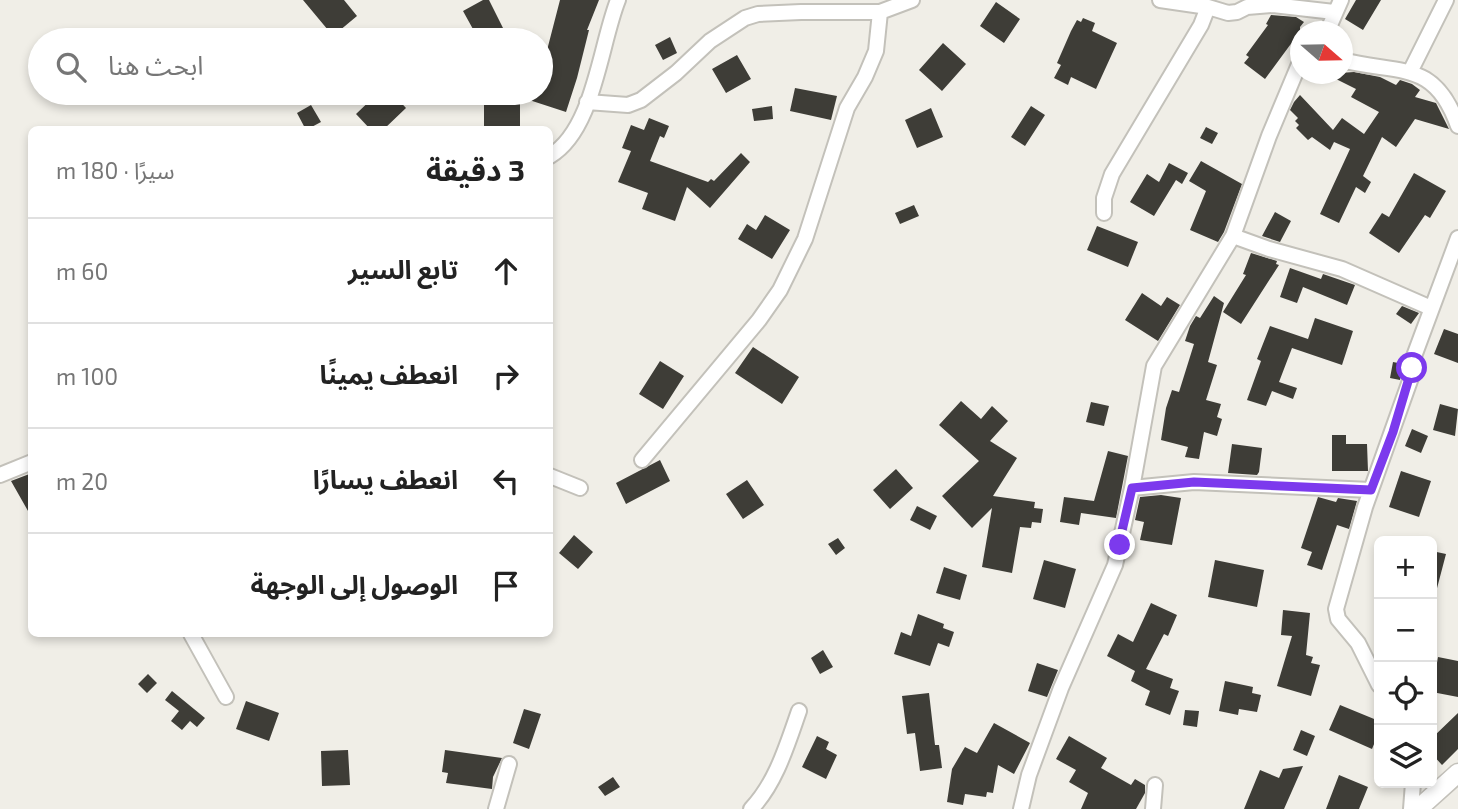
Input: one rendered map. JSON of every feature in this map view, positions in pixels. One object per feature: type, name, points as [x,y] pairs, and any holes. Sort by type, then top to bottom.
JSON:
[{"type":"street","points":[[553,153],[581,120],[618,0]]},
{"type":"street","points":[[587,102],[628,104],[640,100],[676,73],[710,41],[745,18],[758,14],[880,12],[912,0]]},
{"type":"street","points":[[1160,0],[1208,7],[1228,13],[1247,7],[1273,5],[1338,6]]},
{"type":"street","points":[[1410,72],[1446,0]]},
{"type":"street","points":[[1104,213],[1104,198],[1112,174],[1201,25],[1208,7]]},
{"type":"street","points":[[642,460],[759,320],[780,290],[805,239],[847,108],[876,51],[880,12]]},
{"type":"street","points":[[1353,62],[1410,72],[1429,82],[1452,109],[1458,126]]},
{"type":"street","points":[[1021,809],[1029,775],[1062,688],[1115,565],[1154,366],[1233,236],[1291,84]]},
{"type":"street","points":[[1233,236],[1342,269],[1431,308]]},
{"type":"street","points":[[1374,675],[1358,643],[1338,619],[1336,609],[1371,490],[1412,375],[1413,359],[1458,238]]},
{"type":"street","points":[[0,475],[28,464]]},
{"type":"street","points":[[553,477],[580,488]]},
{"type":"street","points":[[1132,488],[1194,482],[1371,490]]},
{"type":"street","points":[[193,637],[226,697]]},
{"type":"street","points":[[751,809],[775,774],[799,711]]},
{"type":"street","points":[[495,809],[509,764]]},
{"type":"street","points":[[1418,809],[1458,773]]},
{"type":"street","points":[[1153,809],[1156,785]]},
{"type":"street","points":[[1411,809],[1413,788]]},
{"type":"building","points":[[303,0],[344,0],[357,16],[343,28],[326,28]]},
{"type":"building","points":[[483,0],[489,0],[503,28],[472,28],[463,11]]},
{"type":"building","points":[[560,0],[599,0],[587,30],[577,78],[566,112],[545,105],[553,105],[553,28]]},
{"type":"building","points":[[1356,0],[1381,0],[1363,30],[1353,24],[1353,21],[1345,19]]},
{"type":"building","points":[[996,2],[1020,19],[1004,43],[980,26]]},
{"type":"building","points":[[1271,15],[1296,17],[1302,21],[1290,21],[1290,45],[1265,79],[1244,63],[1249,57],[1246,55],[1268,25],[1266,24]]},
{"type":"building","points":[[1083,18],[1095,23],[1092,31],[1117,43],[1096,89],[1071,77],[1068,85],[1054,78],[1061,65],[1057,63],[1071,31],[1077,20],[1081,22]]},
{"type":"building","points":[[670,37],[677,53],[663,60],[655,45]]},
{"type":"building","points":[[943,43],[966,64],[942,91],[919,70]]},
{"type":"building","points":[[737,55],[751,79],[726,93],[712,69]]},
{"type":"building","points":[[1353,72],[1380,77],[1396,85],[1400,80],[1412,84],[1420,90],[1415,97],[1436,103],[1449,129],[1415,119],[1396,147],[1382,137],[1363,176],[1371,182],[1365,193],[1356,187],[1339,223],[1320,214],[1350,149],[1334,142],[1330,150],[1312,137],[1308,140],[1296,128],[1299,125],[1295,121],[1298,118],[1290,110],[1300,95],[1333,130],[1342,118],[1364,134],[1379,112],[1351,97],[1356,89],[1346,84],[1353,84]]},
{"type":"building","points":[[795,88],[837,96],[831,120],[790,111]]},
{"type":"building","points":[[311,105],[321,122],[314,126],[304,126],[297,113]]},
{"type":"building","points":[[365,105],[403,105],[406,108],[387,126],[367,126],[356,114]]},
{"type":"building","points":[[484,105],[520,105],[520,126],[484,126]]},
{"type":"building","points":[[772,106],[773,119],[754,121],[752,109]]},
{"type":"building","points":[[1031,106],[1045,115],[1025,146],[1011,137]]},
{"type":"building","points":[[931,108],[943,137],[917,148],[905,120]]},
{"type":"building","points":[[649,118],[669,126],[664,138],[660,136],[650,161],[708,182],[711,179],[714,181],[741,153],[750,162],[710,208],[687,187],[675,221],[642,209],[648,193],[618,182],[631,151],[622,148],[631,125],[644,130]]},
{"type":"building","points":[[1206,127],[1218,133],[1212,144],[1200,138]]},
{"type":"building","points":[[1201,161],[1242,184],[1218,242],[1190,230],[1206,191],[1189,181]]},
{"type":"building","points":[[1169,163],[1188,173],[1182,184],[1176,180],[1154,216],[1130,202],[1147,174],[1159,182]]},
{"type":"building","points":[[1414,173],[1446,191],[1430,218],[1425,215],[1399,253],[1369,233],[1382,213],[1389,217]]},
{"type":"building","points":[[914,205],[919,216],[900,224],[895,213]]},
{"type":"building","points":[[1275,212],[1291,221],[1280,242],[1262,236]]},
{"type":"building","points":[[765,215],[790,230],[772,259],[738,239],[747,224],[756,230]]},
{"type":"building","points":[[1097,226],[1138,242],[1128,267],[1087,250]]},
{"type":"building","points":[[1251,253],[1277,261],[1276,264],[1279,265],[1241,324],[1223,312],[1246,275],[1243,274]]},
{"type":"building","points":[[1290,268],[1321,279],[1323,274],[1355,285],[1347,305],[1303,287],[1297,303],[1280,297]]},
{"type":"building","points":[[1142,293],[1161,306],[1167,297],[1180,305],[1158,341],[1125,320]]},
{"type":"building","points":[[1214,296],[1224,303],[1208,362],[1217,365],[1206,400],[1221,404],[1217,417],[1222,419],[1217,436],[1204,432],[1199,459],[1185,457],[1188,447],[1161,440],[1172,390],[1179,392],[1194,344],[1185,341],[1190,326],[1196,316],[1200,318]]},
{"type":"building","points":[[1402,306],[1419,313],[1411,324],[1396,314]]},
{"type":"building","points":[[1315,318],[1353,331],[1342,365],[1292,348],[1279,382],[1297,388],[1293,399],[1272,391],[1266,406],[1247,400],[1261,361],[1257,359],[1270,326],[1308,339]]},
{"type":"building","points":[[1444,329],[1458,334],[1458,363],[1434,354]]},
{"type":"building","points":[[753,347],[799,377],[782,404],[735,373]]},
{"type":"building","points":[[660,361],[684,376],[663,409],[639,394]]},
{"type":"building","points":[[1393,362],[1403,364],[1400,380],[1390,378]]},
{"type":"building","points":[[961,401],[981,419],[992,406],[1008,421],[990,441],[1017,458],[993,496],[1035,502],[1034,508],[1043,509],[1041,523],[1032,522],[1031,528],[1020,527],[1012,573],[982,567],[992,508],[972,528],[942,496],[979,461],[939,425]]},
{"type":"building","points":[[1091,402],[1109,406],[1104,426],[1086,422]]},
{"type":"building","points":[[1440,404],[1458,409],[1455,436],[1433,430]]},
{"type":"building","points":[[1412,429],[1428,436],[1421,453],[1405,446]]},
{"type":"building","points":[[1332,435],[1346,435],[1346,444],[1367,444],[1368,471],[1332,471]]},
{"type":"building","points":[[1232,444],[1262,448],[1257,475],[1228,473]]},
{"type":"building","points":[[1108,451],[1128,456],[1116,518],[1081,513],[1079,525],[1060,522],[1064,497],[1094,501]]},
{"type":"building","points":[[660,460],[670,481],[626,504],[616,483]]},
{"type":"building","points":[[896,469],[913,488],[890,509],[873,490]]},
{"type":"building","points":[[1401,471],[1431,481],[1419,517],[1389,507]]},
{"type":"building","points":[[28,475],[28,511],[11,481]]},
{"type":"building","points":[[747,480],[764,505],[743,519],[726,494]]},
{"type":"building","points":[[1161,495],[1181,498],[1172,545],[1140,540],[1144,522],[1135,520],[1140,497]]},
{"type":"building","points":[[1318,497],[1336,502],[1338,498],[1357,501],[1349,529],[1337,525],[1322,570],[1307,565],[1312,552],[1301,548]]},
{"type":"building","points":[[917,506],[937,516],[930,530],[910,520]]},
{"type":"building","points":[[574,535],[593,552],[578,569],[559,553]]},
{"type":"building","points":[[838,538],[845,548],[836,555],[828,544]]},
{"type":"building","points":[[1437,552],[1446,554],[1437,588]]},
{"type":"building","points":[[1044,560],[1076,569],[1065,608],[1033,599]]},
{"type":"building","points":[[1215,560],[1264,570],[1257,607],[1208,597]]},
{"type":"building","points":[[944,567],[967,575],[960,600],[936,593]]},
{"type":"building","points":[[1151,603],[1177,615],[1168,636],[1164,634],[1146,669],[1173,679],[1170,688],[1179,691],[1170,715],[1145,705],[1150,691],[1131,681],[1135,671],[1107,656],[1118,634],[1133,642]]},
{"type":"building","points":[[1283,610],[1310,613],[1306,655],[1313,657],[1311,663],[1320,665],[1311,696],[1277,686],[1292,636],[1281,635]]},
{"type":"building","points":[[918,614],[944,624],[943,628],[954,632],[949,647],[938,643],[930,666],[894,654],[901,632],[911,636]]},
{"type":"building","points":[[823,650],[833,667],[820,674],[811,658]]},
{"type":"building","points":[[1438,657],[1458,661],[1458,697],[1437,693]]},
{"type":"building","points":[[1037,663],[1058,670],[1047,697],[1028,691]]},
{"type":"building","points":[[148,674],[157,683],[147,693],[138,684]]},
{"type":"building","points":[[1225,681],[1253,687],[1252,693],[1261,695],[1257,712],[1239,709],[1238,715],[1219,711]]},
{"type":"building","points":[[172,691],[205,718],[197,727],[190,721],[182,730],[171,721],[179,711],[165,700]]},
{"type":"building","points":[[929,693],[935,745],[939,745],[942,768],[920,771],[915,733],[907,734],[902,696]]},
{"type":"building","points":[[246,701],[279,713],[269,741],[236,729]]},
{"type":"building","points":[[1340,705],[1374,719],[1374,744],[1372,749],[1329,730]]},
{"type":"building","points":[[524,709],[541,714],[529,749],[513,743]]},
{"type":"building","points":[[1185,710],[1199,711],[1197,727],[1183,725]]},
{"type":"building","points":[[1458,713],[1458,749],[1442,765],[1437,760],[1437,733]]},
{"type":"building","points":[[994,723],[1030,743],[1014,774],[998,765],[993,793],[987,792],[986,797],[965,794],[963,805],[947,802],[952,769],[965,747],[977,753]]},
{"type":"building","points":[[1301,730],[1315,736],[1307,756],[1293,750]]},
{"type":"building","points":[[817,736],[829,742],[826,749],[837,755],[826,779],[802,767]]},
{"type":"building","points":[[1069,736],[1107,758],[1101,768],[1131,785],[1135,779],[1145,785],[1145,793],[1136,809],[1081,809],[1088,793],[1069,782],[1076,770],[1056,759]]},
{"type":"building","points":[[348,750],[350,785],[322,786],[321,751]]},
{"type":"building","points":[[445,750],[502,758],[493,777],[492,789],[446,783],[448,773],[442,772]]},
{"type":"building","points":[[1303,766],[1284,809],[1244,809],[1260,770],[1279,778],[1283,769]]},
{"type":"building","points":[[1339,775],[1368,787],[1359,809],[1326,809]]},
{"type":"building","points":[[613,777],[620,787],[605,796],[598,787]]},
{"type":"route","points":[[1120,545],[1132,488],[1194,482],[1371,490],[1393,432],[1412,368]]}]
